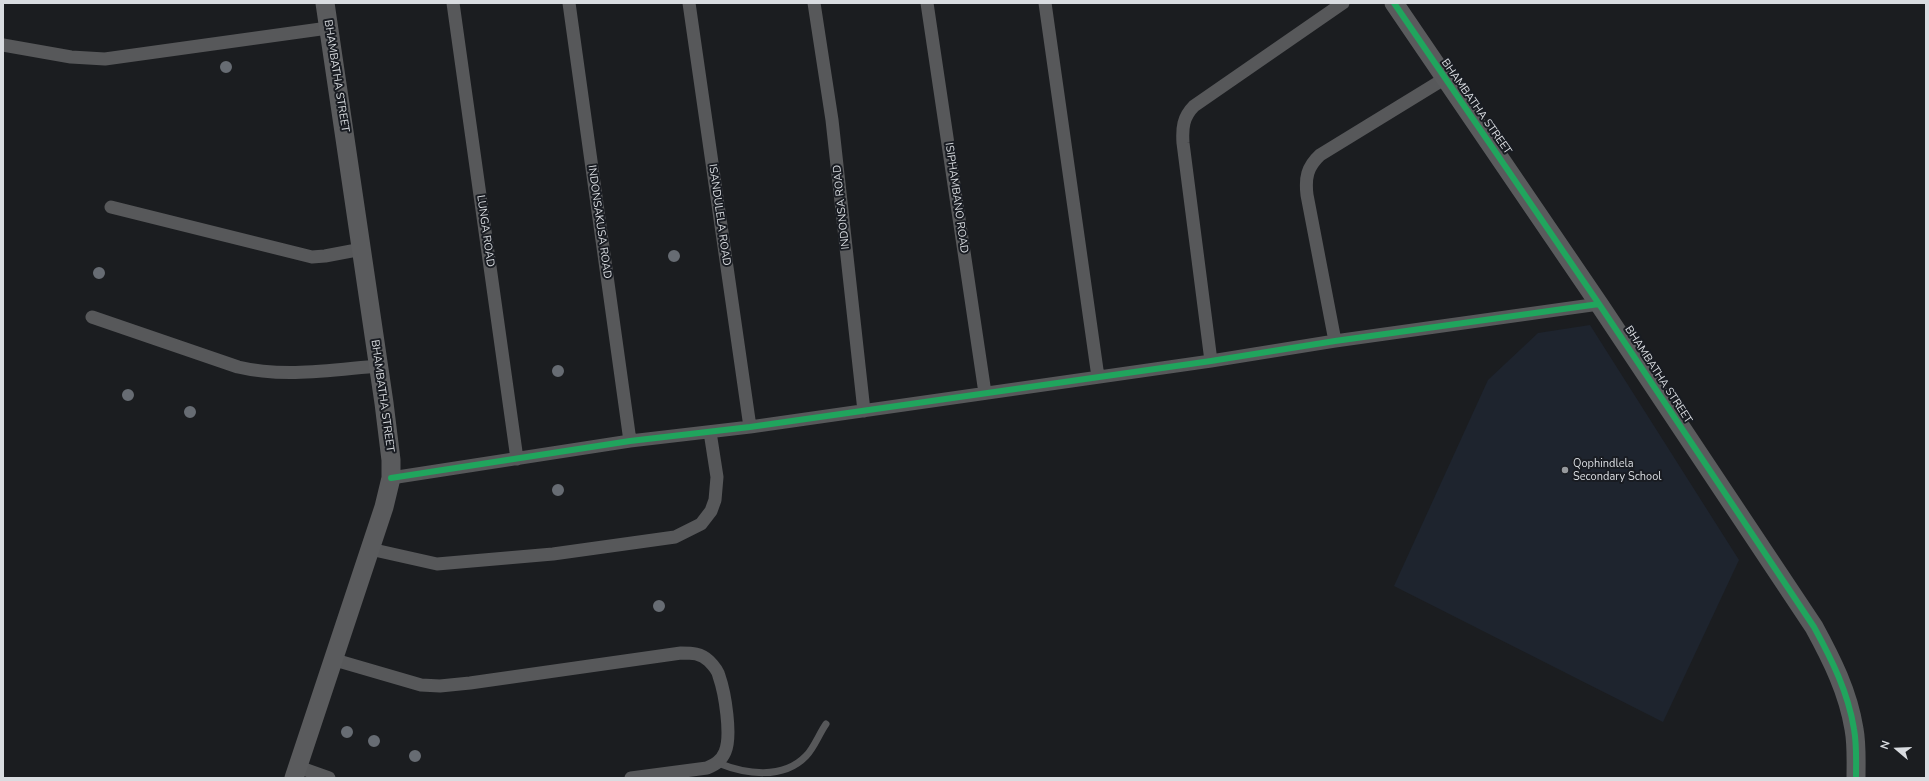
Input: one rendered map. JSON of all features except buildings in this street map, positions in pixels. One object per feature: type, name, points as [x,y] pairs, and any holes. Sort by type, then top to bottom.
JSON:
[{"type":"street","name":"BHAMBATHA STREET","points":[[296,772],[335,660],[378,528],[390,478],[391,460],[362,249],[325,3]]},
{"type":"street","name":"LUNGA ROAD","points":[[453,3],[517,459]]},
{"type":"street","name":"INDONSAKUSA ROAD","points":[[569,3],[630,441]]},
{"type":"street","name":"ISANDULELA ROAD","points":[[689,3],[750,428]]},
{"type":"street","name":"INDONSA ROAD","points":[[814,3],[832,120],[864,411]]},
{"type":"street","name":"ISIPHAMBANO ROAD","points":[[927,3],[984,393]]},
{"type":"street","points":[[1045,3],[1098,377]]},
{"type":"street","points":[[1211,361],[1182,143],[1185,118],[1194,106],[1343,3]]},
{"type":"street","name":"BHAMBATHA STREET","points":[[1394,3],[1444,79],[1599,304],[1672,416],[1814,627],[1830,656],[1847,699],[1855,730],[1856,778]]},
{"type":"street","points":[[3,45],[71,57],[105,59],[328,28]]},
{"type":"street","points":[[1335,341],[1310,212],[1306,174],[1313,161],[1320,155],[1444,79]]},
{"type":"street","points":[[111,207],[312,256],[325,256],[362,249]]},
{"type":"street","points":[[390,478],[630,441],[750,428],[1211,361],[1335,341],[1599,304]]},
{"type":"street","points":[[92,317],[238,367],[260,372],[310,372],[378,366]]},
{"type":"street","points":[[370,549],[437,564],[553,554],[675,537],[701,524],[711,512],[715,500],[717,477],[710,432]]},
{"type":"street","points":[[335,660],[421,685],[440,686],[681,653],[700,654],[710,661],[719,675],[724,701],[728,740],[726,751],[718,763],[708,768],[632,778]]},
{"type":"street","points":[[296,772],[330,778]]},
{"type":"lane","points":[[718,763],[736,770],[751,773],[784,769],[797,764],[807,755],[826,724]]},
{"type":"shaded area","name":"Qophindlela Secondary School","points":[[1590,325],[1739,560],[1663,722],[1394,586],[1488,380],[1538,333]]},
{"type":"cycle path","points":[[1394,3],[1599,304],[1814,627],[1833,664],[1848,702],[1855,735],[1856,778]]},
{"type":"cycle path","points":[[391,478],[630,441],[750,427],[1211,361],[1335,341],[1599,304]]},
{"type":"place","name":"Qophindlela Secondary School","points":[[1565,470]]}]
